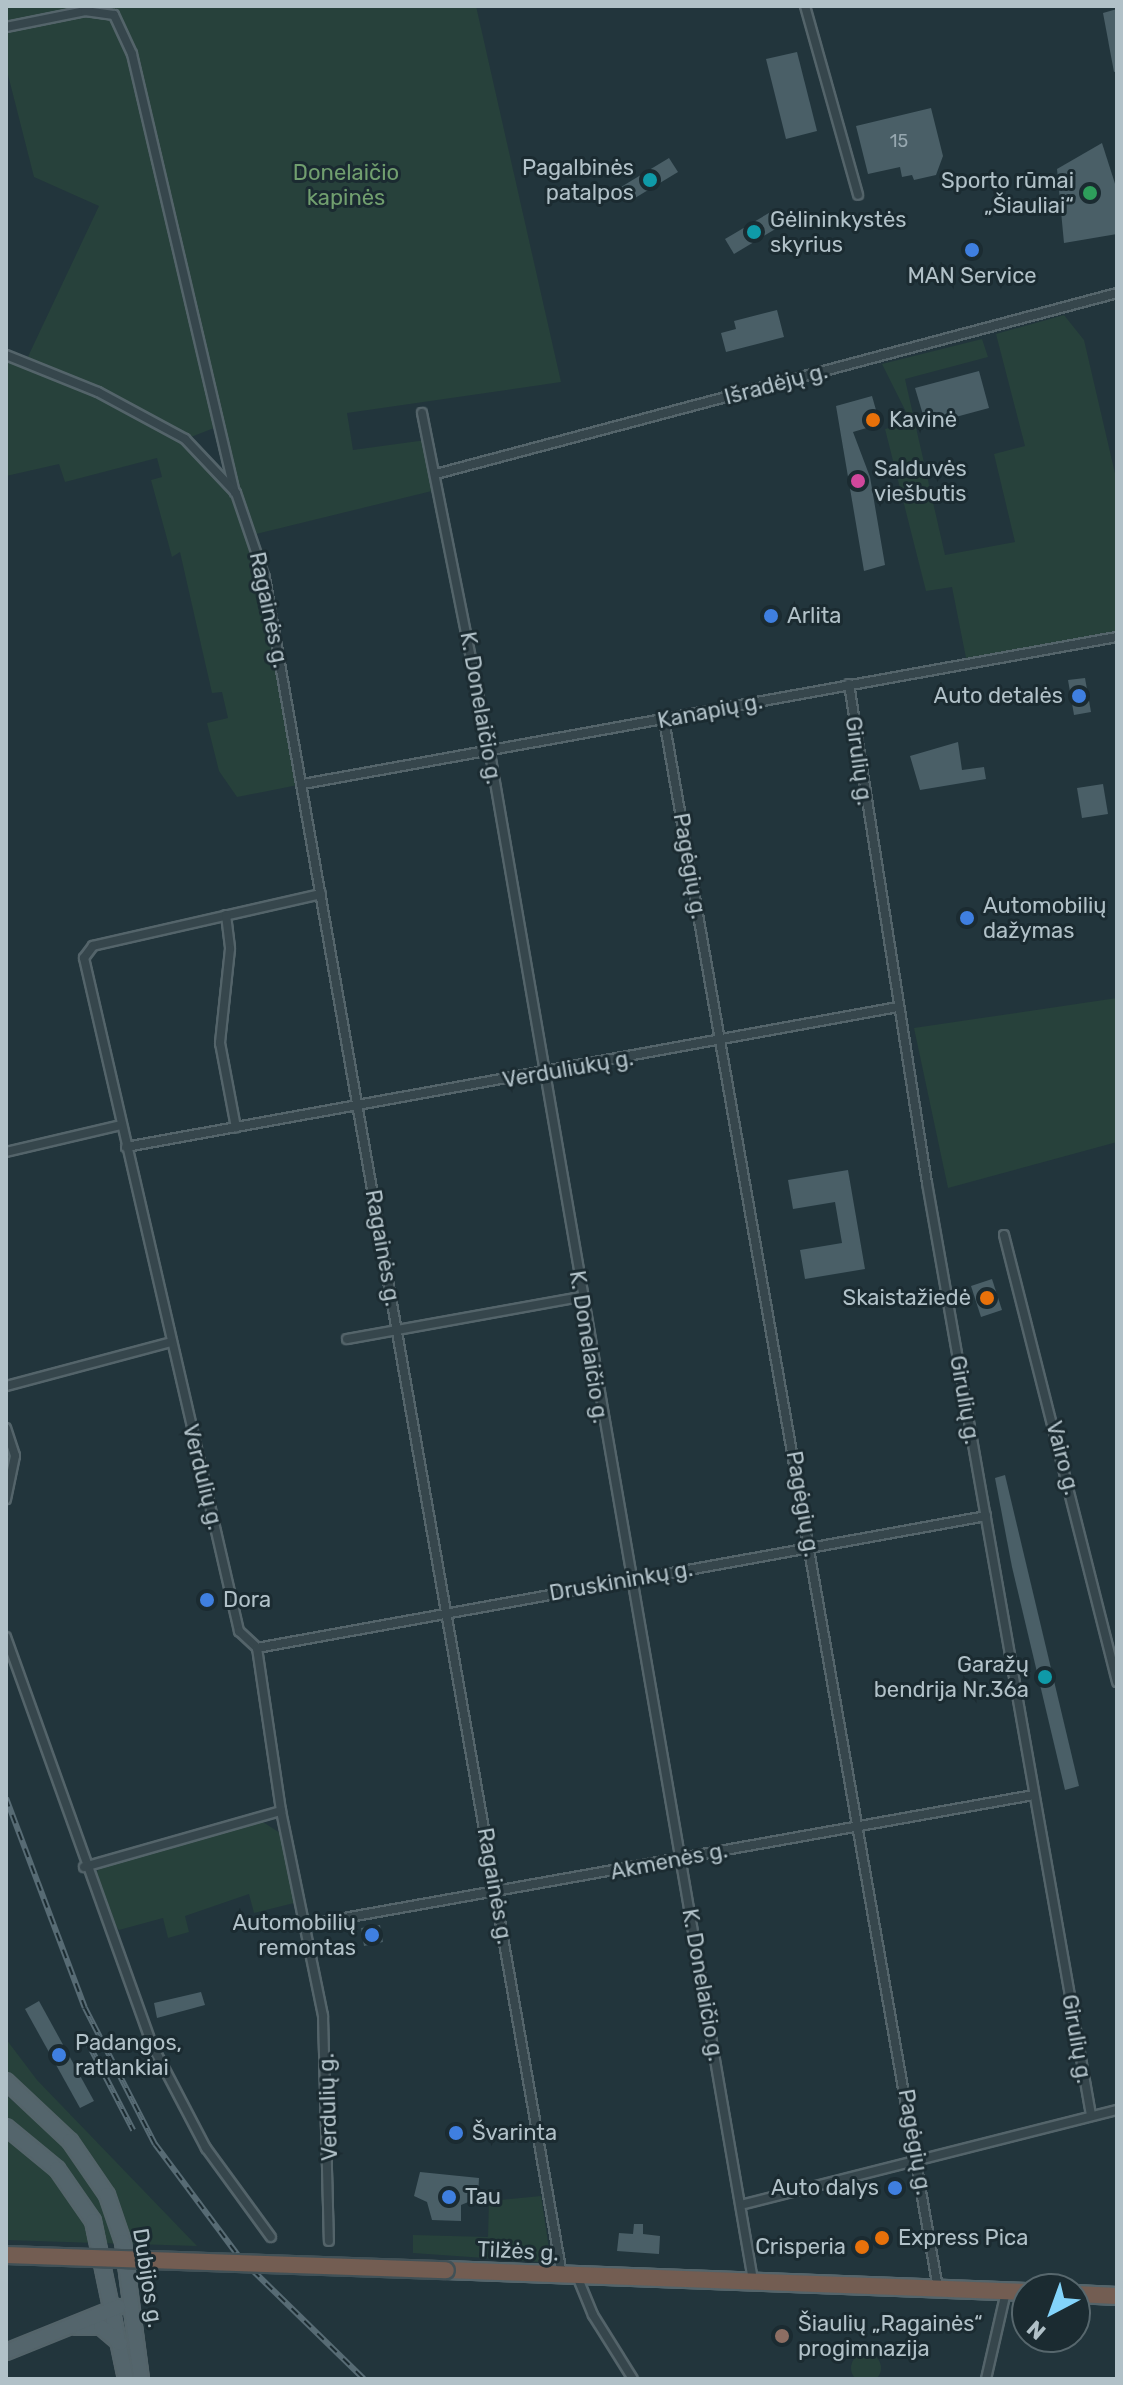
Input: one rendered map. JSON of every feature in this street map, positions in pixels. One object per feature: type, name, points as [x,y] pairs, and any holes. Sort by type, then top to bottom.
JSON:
[{"type":"highway","name":"Tilžės g.","points":[[6,2255],[1011,2292]]},
{"type":"highway","points":[[1091,2295],[1117,2296]]},
{"type":"main road","name":"Dubijos g.","points":[[8,2084],[70,2141],[107,2195],[123,2242],[141,2379]]},
{"type":"main road","name":"Dubijos g.","points":[[6,2127],[57,2169],[82,2200],[102,2246],[126,2379]]},
{"type":"main road","points":[[6,2352],[130,2304]]},
{"type":"main road","points":[[72,2327],[101,2327],[120,2343]]},
{"type":"street","points":[[805,6],[858,195]]},
{"type":"street","points":[[6,27],[85,11],[114,15],[132,54],[236,493]]},
{"type":"street","name":"Išradėjų g.","points":[[436,474],[1117,293]]},
{"type":"street","name":"Ragainės g.","points":[[6,355],[98,392],[185,439],[236,493],[265,578],[446,1612],[570,2276],[633,2379]]},
{"type":"street","name":"K. Donelaičio g.","points":[[422,413],[490,753],[629,1580],[745,2204],[754,2282]]},
{"type":"street","name":"Kanapių g.","points":[[303,784],[490,753],[849,684],[1117,637]]},
{"type":"street","name":"Girulių g.","points":[[849,684],[898,1007],[1091,2115]]},
{"type":"street","name":"Pagėgių g.","points":[[664,720],[811,1547],[938,2289]]},
{"type":"street","name":"Verdulių g.","points":[[321,894],[86,952],[121,1125],[239,1631],[257,1648],[281,1811],[305,1925],[326,2051],[329,2241]]},
{"type":"street","points":[[226,915],[230,949],[220,1043],[236,1128]]},
{"type":"street","name":"Verduliukų g.","points":[[126,1147],[722,1043],[898,1007]]},
{"type":"street","points":[[6,1152],[121,1125]]},
{"type":"street","name":"Vairo g.","points":[[1004,1235],[1117,1682]]},
{"type":"street","points":[[347,1339],[581,1297]]},
{"type":"street","points":[[6,1386],[171,1342]]},
{"type":"street","points":[[6,1428],[15,1456],[6,1499]]},
{"type":"street","name":"Druskininkų g.","points":[[257,1648],[986,1516]]},
{"type":"street","points":[[6,1637],[84,1867],[166,2076],[206,2148],[271,2237]]},
{"type":"street","name":"Akmenės g.","points":[[305,1925],[497,1894],[859,1824],[1033,1795]]},
{"type":"street","points":[[84,1867],[281,1811]]},
{"type":"street","points":[[745,2204],[1117,2110]]},
{"type":"street","points":[[986,2379],[1006,2292]]},
{"type":"green space","name":"Donelaičio kapinės","points":[[6,6],[476,6],[561,382],[347,413],[353,450],[426,440],[440,489],[252,535],[303,784],[237,797],[219,771],[207,723],[228,718],[222,692],[212,693],[180,552],[172,557],[151,480],[162,477],[157,458],[65,482],[59,464],[6,476],[6,355],[25,363],[99,206],[34,177],[6,67]],"holes":[[[219,426],[234,491],[186,439]]]},
{"type":"green space","points":[[1064,315],[1084,340],[1117,482],[1117,637],[967,663],[952,587],[926,591],[885,429],[911,422],[882,364],[982,339],[988,357],[905,379],[945,555],[1015,542],[994,454],[1025,446],[996,334]]},
{"type":"green space","points":[[1117,998],[1117,1142],[948,1188],[914,1028]]},
{"type":"green space","points":[[263,1822],[280,1833],[294,1903],[254,1913],[249,1894],[185,1916],[189,1932],[168,1938],[163,1918],[119,1930],[108,1916],[96,1874],[100,1866]]},
{"type":"green space","points":[[6,2039],[37,2080],[197,2246],[133,2244],[86,2150],[6,2072]]},
{"type":"green space","points":[[6,2095],[73,2153],[99,2193],[117,2244],[107,2243],[94,2209],[65,2168],[6,2119]]},
{"type":"green space","points":[[6,2138],[43,2162],[77,2204],[96,2243],[6,2240]]},
{"type":"green space","points":[[541,2196],[549,2249],[540,2262],[413,2253],[413,2235],[488,2237],[489,2201]]},
{"type":"green space","points":[[866,2353],[877,2357],[881,2368],[877,2379],[866,2383],[855,2379],[851,2368],[855,2357]]},
{"type":"building","points":[[1117,9],[1117,71],[1114,72],[1103,13]]},
{"type":"building","points":[[797,52],[817,131],[786,139],[766,59]]},
{"type":"building","points":[[931,108],[943,156],[936,175],[914,180],[912,175],[902,177],[900,167],[868,174],[856,126]]},
{"type":"building","name":"Sporto rūmai „Šiauliai“","points":[[1102,143],[1117,190],[1117,234],[1064,243],[1057,169]]},
{"type":"building","name":"Pagalbinės patalpos","points":[[669,158],[678,172],[630,201],[621,187]]},
{"type":"building","name":"Gėlininkystės skyrius","points":[[774,210],[782,225],[734,254],[725,239]]},
{"type":"building","points":[[777,310],[784,337],[726,352],[721,333],[736,329],[734,321]]},
{"type":"building","points":[[979,371],[989,408],[926,425],[915,388]]},
{"type":"building","name":"Salduvės viešbutis","points":[[872,396],[880,424],[853,432],[870,477],[885,565],[864,571],[836,406]]},
{"type":"building","name":"Auto detalės","points":[[1085,678],[1091,712],[1074,715],[1068,680]]},
{"type":"building","points":[[958,742],[962,770],[984,767],[986,779],[920,790],[910,756]]},
{"type":"building","points":[[1103,784],[1108,814],[1082,818],[1077,788]]},
{"type":"building","points":[[848,1170],[865,1269],[805,1279],[800,1250],[842,1243],[835,1202],[793,1209],[788,1180]]},
{"type":"building","name":"Skaistažiedė","points":[[992,1279],[1002,1310],[981,1317],[971,1286]]},
{"type":"building","name":"Garažų bendrija Nr.36a","points":[[1005,1475],[1079,1786],[1065,1790],[1012,1567],[995,1478]]},
{"type":"building","name":"Automobilių remontas","points":[[380,1925],[383,1942],[364,1946],[361,1928]]},
{"type":"building","points":[[201,1992],[205,2005],[157,2018],[154,2003]]},
{"type":"building","name":"Padangos, ratlankiai","points":[[39,2001],[94,2101],[80,2108],[25,2009]]},
{"type":"building","name":"Tau","points":[[420,2172],[479,2178],[478,2198],[461,2205],[461,2221],[432,2220],[427,2202],[414,2196]]},
{"type":"building","points":[[634,2224],[643,2224],[643,2234],[660,2236],[659,2254],[617,2251],[619,2233],[633,2234]]},
{"type":"railway","points":[[6,1798],[85,2008],[155,2144],[240,2258],[364,2379]]},
{"type":"railway","points":[[89,2045],[133,2130]]},
{"type":"place","name":"Pagalbinės patalpos","points":[[650,180]]},
{"type":"place","name":"Sporto rūmai „Šiauliai“","points":[[1090,193]]},
{"type":"place","name":"Gėlininkystės skyrius","points":[[754,232]]},
{"type":"place","name":"MAN Service","points":[[972,250]]},
{"type":"place","name":"Kavinė","points":[[873,420]]},
{"type":"place","name":"Salduvės viešbutis","points":[[858,481]]},
{"type":"place","name":"Arlita","points":[[771,616]]},
{"type":"place","name":"Auto detalės","points":[[1079,696]]},
{"type":"place","name":"Automobilių dažymas","points":[[967,918]]},
{"type":"place","name":"Skaistažiedė","points":[[987,1298]]},
{"type":"place","name":"Dora","points":[[207,1600]]},
{"type":"place","name":"Garažų bendrija Nr.36a","points":[[1045,1677]]},
{"type":"place","name":"Automobilių remontas","points":[[372,1935]]},
{"type":"place","name":"Padangos, ratlankiai","points":[[59,2055]]},
{"type":"place","name":"Švarinta","points":[[456,2133]]},
{"type":"place","name":"Auto dalys","points":[[895,2188]]},
{"type":"place","name":"Tau","points":[[449,2197]]},
{"type":"place","name":"Express Pica","points":[[882,2238]]},
{"type":"place","name":"Crisperia","points":[[862,2247]]},
{"type":"place","name":"Šiaulių „Ragainės“ progimnazija","points":[[782,2336]]}]
